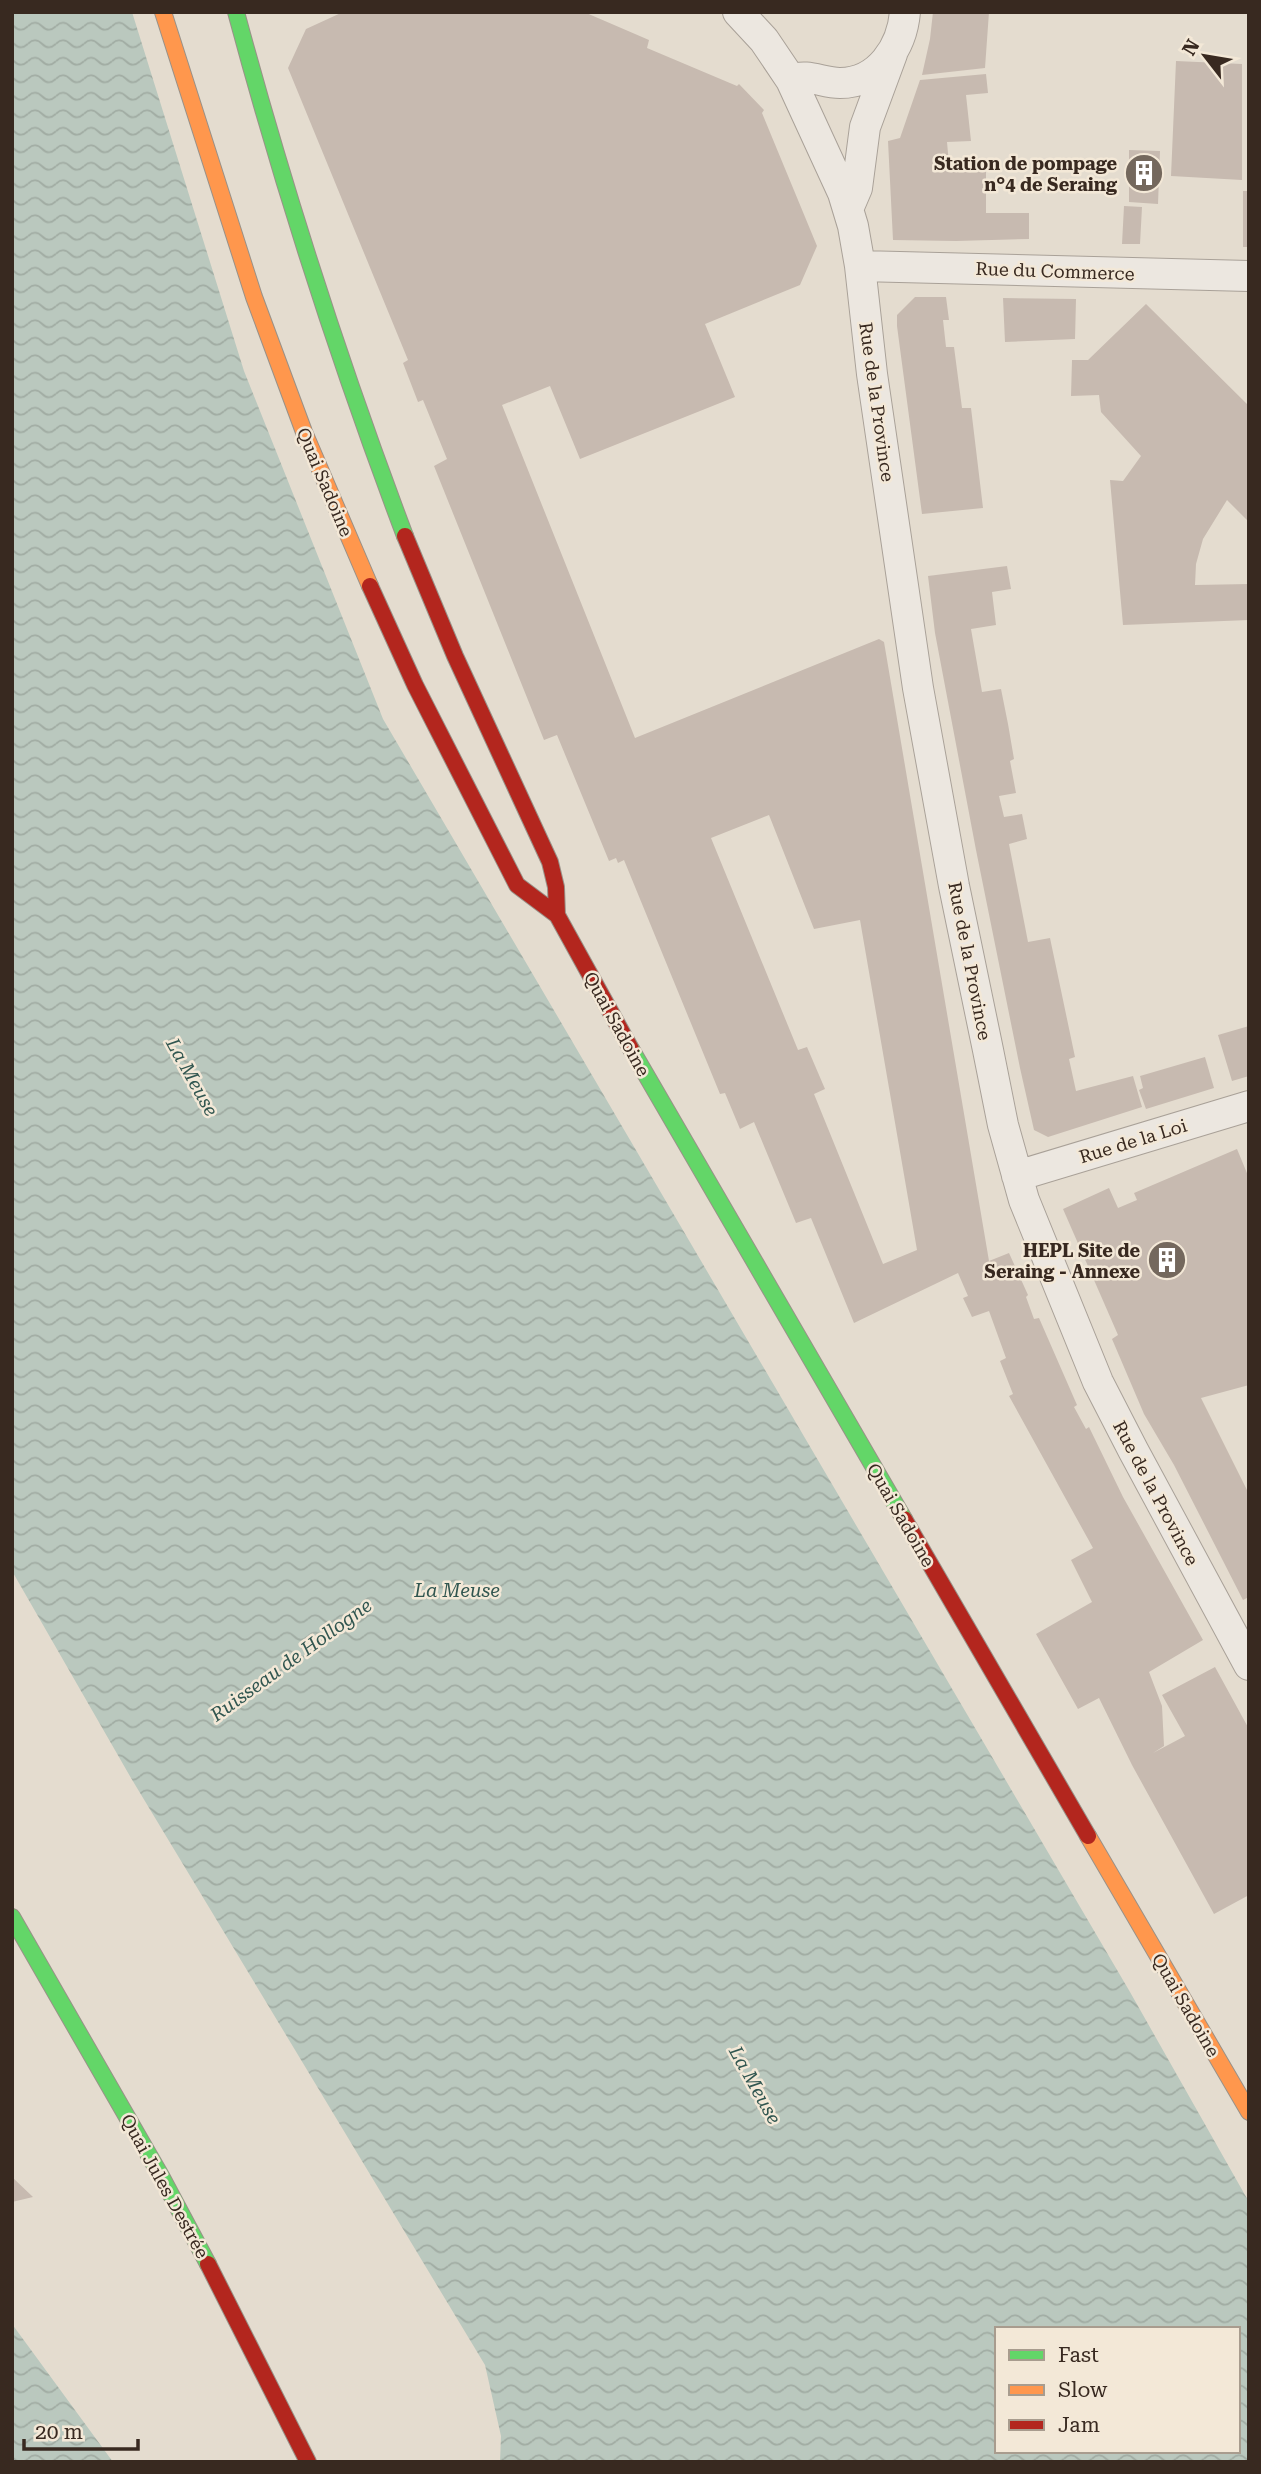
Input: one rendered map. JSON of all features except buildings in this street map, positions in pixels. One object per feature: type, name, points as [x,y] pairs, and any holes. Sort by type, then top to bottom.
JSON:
[{"type":"main road","name":"Quai Sadoine","points":[[163,12],[254,297],[304,432],[415,685],[517,885],[557,915],[692,1156],[1249,2112]]},
{"type":"main road","name":"Quai Sadoine","points":[[236,12],[275,152],[337,348],[405,534],[482,718],[550,862],[556,887],[557,915]]},
{"type":"main road","name":"Quai Jules Destrée","points":[[12,1917],[17,1933],[161,2176],[249,2343],[307,2462]]},
{"type":"street","points":[[245,45],[258,12]]},
{"type":"street","name":"Rue de la Province","points":[[738,12],[764,40],[791,80],[848,209],[860,266],[872,374],[918,688],[954,886],[1003,1125],[1024,1200],[1098,1382],[1249,1665]]},
{"type":"street","name":"Rue de la Province","points":[[848,209],[857,188],[865,127],[892,54],[901,38],[905,12]]},
{"type":"street","points":[[791,80],[805,76],[838,83],[849,82],[864,78],[879,68],[892,54]]},
{"type":"street","name":"Rue du Commerce","points":[[860,266],[1249,276]]},
{"type":"street","name":"Rue de la Loi","points":[[1017,1177],[1249,1106]]},
{"type":"water","name":"La Meuse","points":[[12,12],[132,12],[244,371],[383,719],[1130,1992],[1249,2202],[1249,2462],[500,2462],[501,2436],[485,2365],[131,1778],[12,1571]]},
{"type":"water","points":[[12,2324],[113,2462],[12,2462]]},
{"type":"traffic: fast","points":[[236,12],[314,276],[405,536]]},
{"type":"traffic: fast","points":[[631,1049],[904,1519]]},
{"type":"traffic: fast","points":[[12,1917],[161,2176],[208,2264]]},
{"type":"traffic: slow","points":[[163,12],[254,297],[304,432],[370,586]]},
{"type":"traffic: slow","points":[[1088,1836],[1249,2112]]},
{"type":"traffic: jam","points":[[405,536],[455,656],[550,862],[556,887],[557,915],[631,1049]]},
{"type":"traffic: jam","points":[[370,586],[415,685],[517,885],[557,915]]},
{"type":"traffic: jam","points":[[904,1519],[1088,1836]]},
{"type":"traffic: jam","points":[[208,2264],[308,2462]]},
{"type":"place","name":"Station de pompage n°4 de Seraing","points":[[1144,173]]},
{"type":"place","name":"HEPL Site de Seraing - Annexe","points":[[1167,1260]]},
{"type":"water label","name":"Ruisseau de Hollogne","points":[[291,1660]]}]
